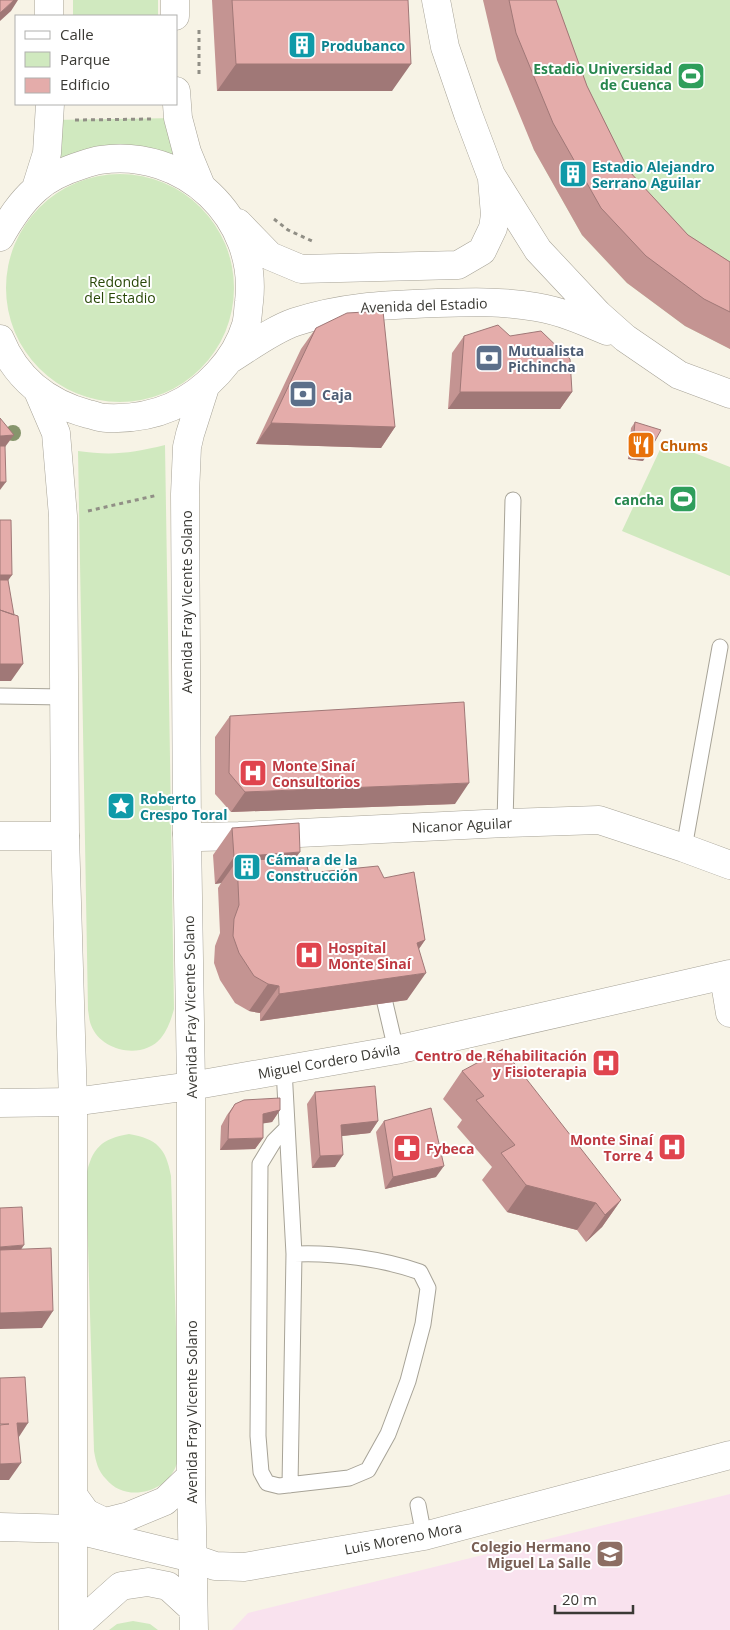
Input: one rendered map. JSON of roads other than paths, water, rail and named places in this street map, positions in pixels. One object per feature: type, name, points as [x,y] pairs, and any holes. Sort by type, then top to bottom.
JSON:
[{"type":"main road","points":[[49,0],[49,15]]},
{"type":"main road","points":[[175,0],[187,22]]},
{"type":"main road","name":"Avenida del Estadio","points":[[436,0],[445,47],[491,175],[538,250],[598,314],[625,338],[679,375],[730,394]]},
{"type":"main road","points":[[177,105],[178,118],[187,152],[201,186]]},
{"type":"main road","points":[[36,188],[47,153],[50,112]]},
{"type":"main road","points":[[2,348],[20,374],[38,391],[69,409],[104,418],[140,417],[175,407],[205,387],[229,360],[246,324],[251,285],[244,246],[226,211],[201,186],[170,168],[136,159],[100,160],[66,169],[36,188],[4,226]]},
{"type":"main road","name":"Avenida del Estadio","points":[[226,211],[270,256],[301,270],[458,265],[482,251],[493,228],[495,215],[491,175]]},
{"type":"main road","name":"Avenida del Estadio","points":[[229,360],[262,339],[294,323],[356,307],[375,305],[486,302],[536,307],[574,317],[625,338]]},
{"type":"main road","name":"Avenida Fray Vicente Solano","points":[[194,1619],[191,1476],[191,1086],[185,494],[187,447],[205,387]]},
{"type":"main road","points":[[38,391],[56,433],[63,516],[64,836],[73,1102],[73,1630]]},
{"type":"main road","name":"Nicanor Aguilar","points":[[187,834],[200,837],[239,836],[599,820],[684,848],[730,866]]},
{"type":"main road","points":[[0,836],[64,836]]},
{"type":"main road","points":[[727,976],[730,1013]]},
{"type":"main road","name":"Miguel Cordero Dávila","points":[[0,1103],[73,1102],[191,1086],[396,1050],[727,976]]},
{"type":"main road","name":"Luis Moreno Mora","points":[[0,1527],[73,1529],[192,1558],[215,1566],[244,1567],[424,1536],[730,1455]]},
{"type":"main road","points":[[73,1495],[86,1512],[104,1522],[129,1516],[165,1502],[191,1476]]},
{"type":"main road","points":[[73,1630],[121,1586],[148,1582],[168,1586],[194,1619]]},
{"type":"lane","points":[[505,823],[513,500]]},
{"type":"lane","points":[[684,848],[720,647]]},
{"type":"lane","points":[[0,696],[64,697]]},
{"type":"lane","points":[[385,1004],[396,1050]]},
{"type":"lane","points":[[284,1069],[294,1254],[290,1484]]},
{"type":"lane","points":[[287,1128],[274,1141],[260,1164],[258,1436],[261,1472],[268,1483],[279,1486],[349,1478],[368,1470],[388,1434],[408,1381],[423,1324],[428,1288],[420,1272],[400,1265],[312,1253],[294,1254]]},
{"type":"lane","points":[[418,1505],[424,1536]]},
{"type":"place","name":"Produbanco","points":[[302,45]]},
{"type":"place","name":"Estadio Universidad de Cuenca","points":[[691,76]]},
{"type":"place","name":"Estadio Alejandro Serrano Aguilar","points":[[573,174]]},
{"type":"place","name":"Mutualista Pichincha","points":[[489,358]]},
{"type":"place","name":"Caja","points":[[303,394]]},
{"type":"place","name":"Chums","points":[[641,445]]},
{"type":"place","name":"cancha","points":[[683,499]]},
{"type":"place","name":"Monte Sinaí Consultorios","points":[[253,773]]},
{"type":"place","name":"Roberto Crespo Toral","points":[[121,806]]},
{"type":"place","name":"Cámara de la Construcción","points":[[247,867]]},
{"type":"place","name":"Hospital Monte Sinaí","points":[[309,955]]},
{"type":"place","name":"Centro de Rehabilitación y Fisioterapia","points":[[606,1063]]},
{"type":"place","name":"Monte Sinaí Torre 4","points":[[672,1147]]},
{"type":"place","name":"Fybeca","points":[[407,1148]]},
{"type":"place","name":"Colegio Hermano Miguel La Salle","points":[[610,1554]]},
{"type":"park label","name":"Redondel del Estadio","points":[[120,290]]}]
